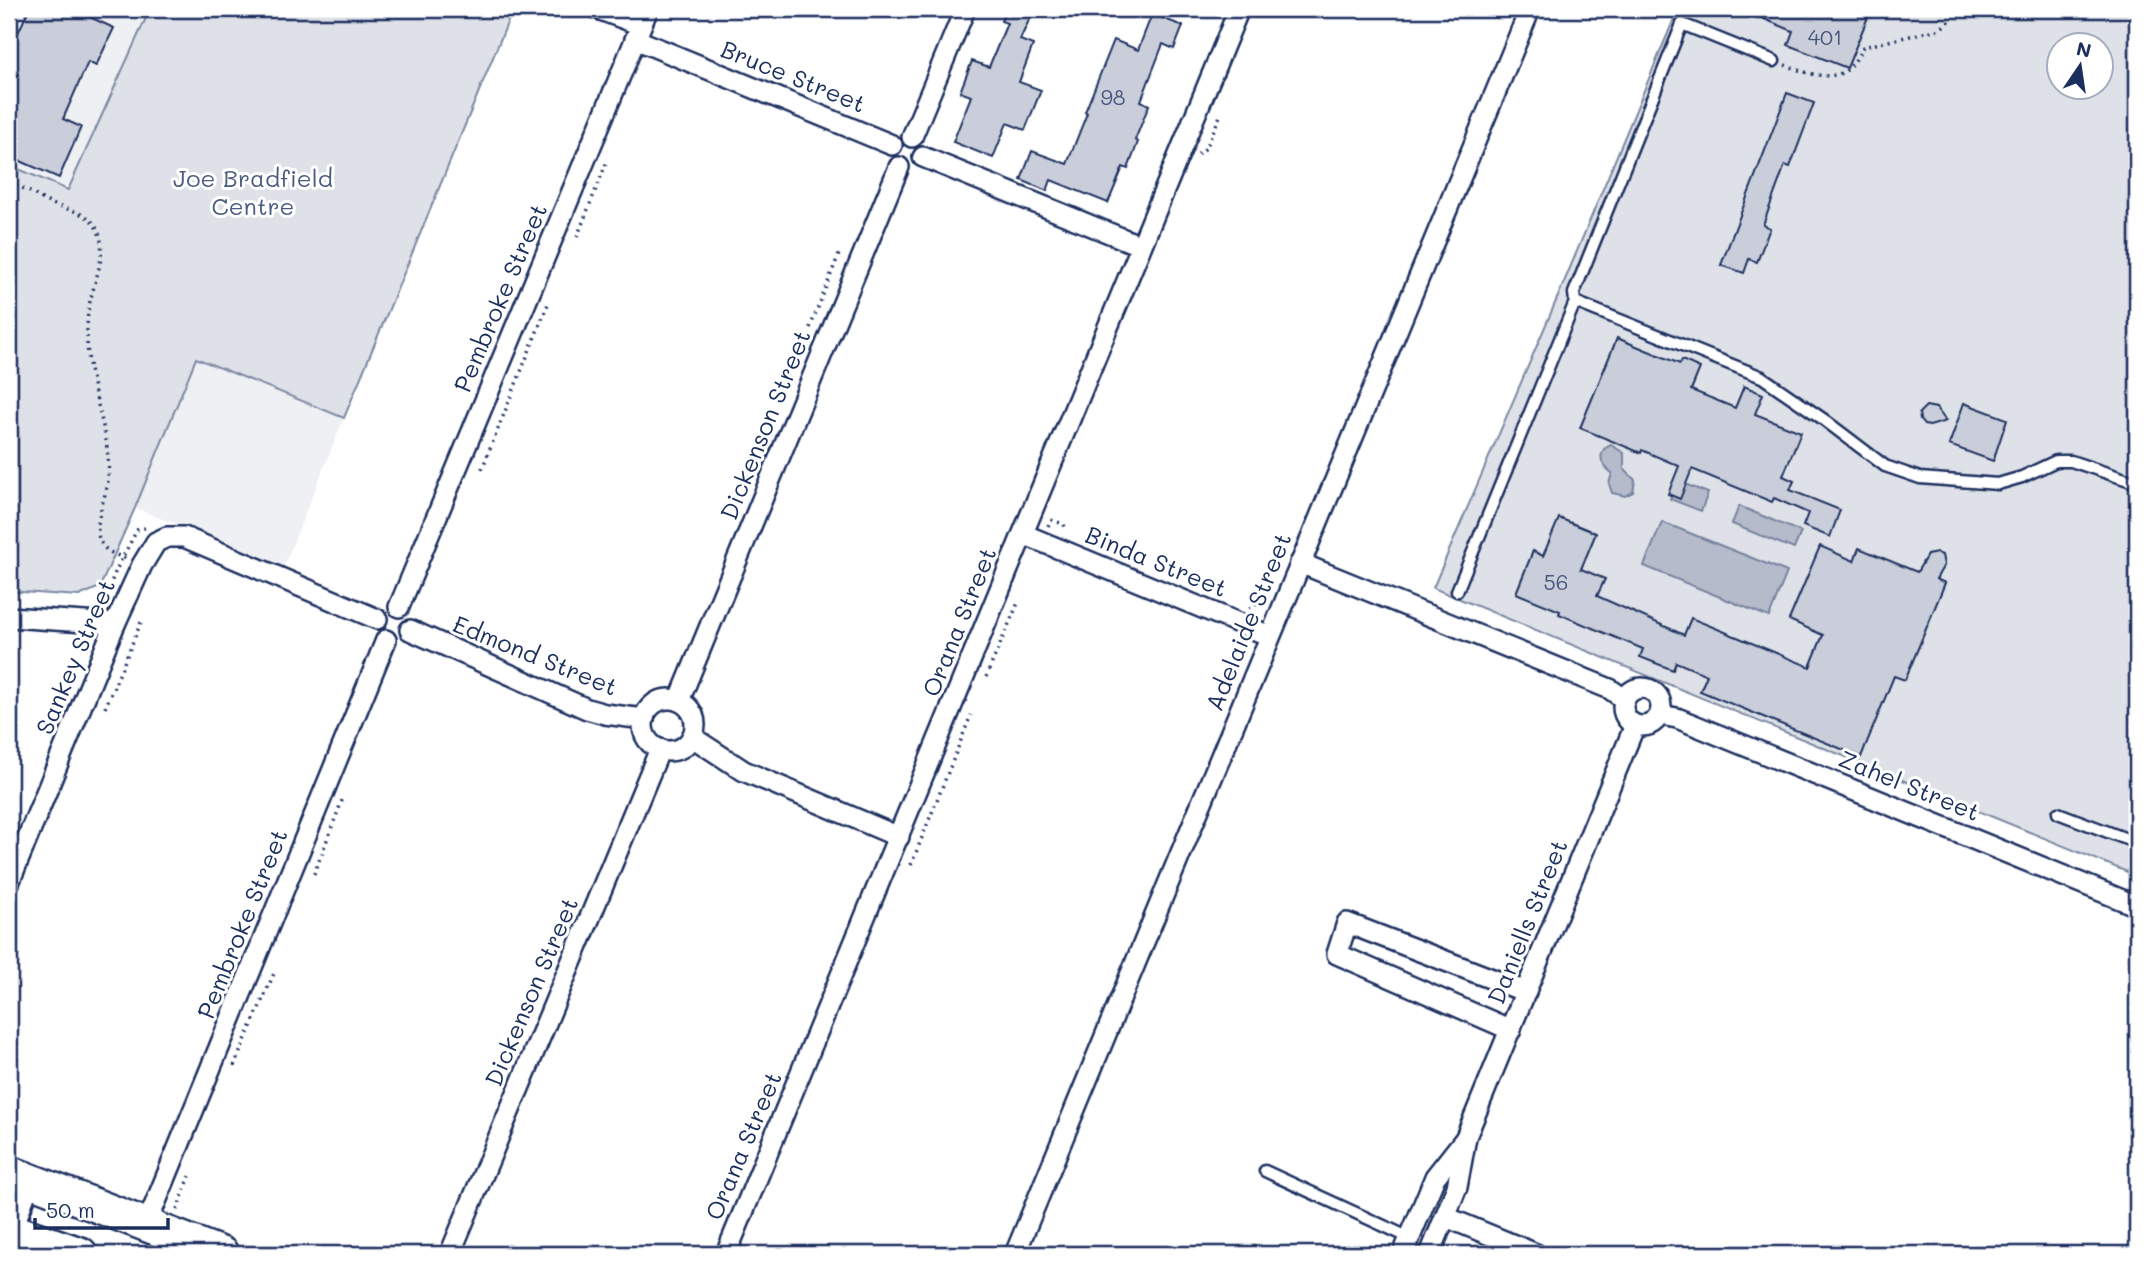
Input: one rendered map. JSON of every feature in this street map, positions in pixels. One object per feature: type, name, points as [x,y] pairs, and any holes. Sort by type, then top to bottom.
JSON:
[{"type":"highway","points":[[19,1176],[222,1254]]},
{"type":"highway","points":[[9,1230],[81,1254]]},
{"type":"street","name":"Bruce Street","points":[[598,9],[641,24],[892,145]]},
{"type":"street","points":[[912,137],[965,9]]},
{"type":"street","name":"Orana Street","points":[[726,1254],[1240,9]]},
{"type":"street","name":"Adelaide Street","points":[[1015,1254],[1530,9]]},
{"type":"street","name":"Pembroke Street","points":[[398,607],[641,24]]},
{"type":"street","points":[[899,137],[912,137],[922,146],[923,157],[917,166],[900,167],[891,156],[892,145],[899,137]]},
{"type":"street","points":[[923,157],[1141,246]]},
{"type":"street","name":"Dickenson Street","points":[[679,701],[900,167]]},
{"type":"street","name":"Binda Street","points":[[1023,534],[1270,636]]},
{"type":"street","name":"Sankey Street","points":[[9,882],[116,624],[142,565],[156,541],[167,537],[184,537],[377,619]]},
{"type":"street","points":[[1300,563],[1610,689],[1624,699]]},
{"type":"street","points":[[388,607],[398,607],[411,619],[410,630],[397,641],[386,640],[377,631],[377,619],[388,607]]},
{"type":"street","points":[[9,617],[116,624]]},
{"type":"street","name":"Edmond Street","points":[[410,630],[587,709],[644,719]]},
{"type":"street","name":"Pembroke Street","points":[[146,1226],[386,640]]},
{"type":"street","points":[[1637,687],[1646,687],[1660,698],[1660,715],[1654,723],[1645,727],[1635,725],[1626,719],[1622,709],[1624,699],[1637,687]]},
{"type":"street","points":[[669,699],[679,701],[690,710],[695,727],[692,737],[680,748],[672,751],[660,749],[648,740],[644,732],[644,719],[648,709],[654,704],[669,699]]},
{"type":"street","name":"Zahel Street","points":[[1660,715],[1677,718],[2137,906]]},
{"type":"street","name":"Daniells Street","points":[[1430,1254],[1457,1187],[1466,1137],[1635,725]]},
{"type":"street","points":[[692,737],[744,771],[899,837]]},
{"type":"street","name":"Dickenson Street","points":[[450,1254],[660,749]]},
{"type":"street","points":[[1511,1030],[1336,954],[1347,923],[1526,992]]},
{"type":"street","name":"Daniells Street","points":[[1406,1246],[1435,1177],[1466,1137]]},
{"type":"street","points":[[9,1230],[19,1176]]},
{"type":"street","points":[[1446,1217],[1536,1254]]},
{"type":"lane","points":[[1457,591],[1575,302],[1574,293],[1682,24],[1773,61]]},
{"type":"lane","points":[[1575,302],[1762,377],[1885,466],[1920,478],[1998,484],[2022,477],[2056,461],[2071,461],[2137,483]]},
{"type":"lane","points":[[2058,813],[2137,843]]},
{"type":"lane","points":[[1265,1171],[1406,1246]]},
{"type":"path","points":[[1773,61],[1812,75],[1837,74],[1849,69],[1863,47],[1940,29],[1951,20]]},
{"type":"path","points":[[578,237],[608,159]]},
{"type":"path","points":[[9,184],[85,216],[96,226],[101,238],[101,253],[88,311],[87,340],[108,460],[108,482],[99,537],[103,547],[113,554],[142,565]]},
{"type":"path","points":[[810,328],[839,254]]},
{"type":"path","points":[[482,469],[548,304]]},
{"type":"path","points":[[986,677],[1018,603]]},
{"type":"path","points":[[105,708],[142,620]]},
{"type":"path","points":[[911,865],[971,715]]},
{"type":"path","points":[[314,873],[347,788]]},
{"type":"path","points":[[9,936],[14,923]]},
{"type":"path","points":[[234,1066],[275,971]]},
{"type":"path","points":[[177,1210],[190,1176]]},
{"type":"shaded area","points":[[9,9],[150,9],[68,190],[9,165]]},
{"type":"shaded area","points":[[196,358],[344,418],[283,568],[135,508]]},
{"type":"green space","name":"Joe Bradfield Centre","points":[[150,9],[513,9],[344,418],[196,358],[100,587],[79,596],[9,591],[9,165],[68,190]]},
{"type":"green space","points":[[1678,9],[2137,9],[2137,876],[1433,588]]},
{"type":"water","points":[[1611,445],[1624,453],[1624,469],[1635,480],[1633,492],[1625,496],[1612,493],[1609,484],[1612,473],[1602,459],[1604,449]]},
{"type":"water","points":[[1677,481],[1708,493],[1701,511],[1670,499]]},
{"type":"water","points":[[1739,506],[1801,532],[1794,549],[1732,524]]},
{"type":"water","points":[[1662,522],[1787,572],[1769,617],[1644,566]]},
{"type":"building","points":[[29,9],[72,9],[114,28],[96,66],[88,62],[63,119],[81,127],[59,178],[9,156],[9,42],[13,44]]},
{"type":"building","points":[[1006,9],[1034,9],[1020,40],[1033,45],[1019,82],[1041,90],[1025,130],[1007,123],[993,158],[953,142],[971,96],[960,92],[972,61],[989,67],[1007,23],[1001,21]]},
{"type":"building","points":[[1740,9],[1866,9],[1864,15],[1868,17],[1847,68],[1788,45],[1793,31]]},
{"type":"building","points":[[1152,14],[1183,26],[1174,49],[1163,44],[1141,101],[1149,105],[1135,140],[1138,142],[1128,169],[1123,167],[1108,203],[1051,180],[1047,191],[1021,180],[1032,151],[1067,164],[1114,40],[1138,50]]},
{"type":"building","points":[[1787,93],[1814,103],[1790,167],[1785,165],[1763,225],[1770,228],[1757,262],[1749,259],[1744,273],[1721,265]]},
{"type":"building","points":[[1617,338],[1680,364],[1682,360],[1700,368],[1691,390],[1735,408],[1744,386],[1763,394],[1755,414],[1801,432],[1783,476],[1794,481],[1790,490],[1840,510],[1830,537],[1803,526],[1808,513],[1774,498],[1772,502],[1692,469],[1680,499],[1668,494],[1679,466],[1580,428]]},
{"type":"building","points":[[1964,403],[2007,419],[1993,461],[1949,445]]},
{"type":"building","points":[[1926,406],[1936,408],[1946,421],[1924,425],[1919,413]]},
{"type":"building","points":[[1559,518],[1596,533],[1581,569],[1605,579],[1597,596],[1684,635],[1691,618],[1810,667],[1823,635],[1789,620],[1820,546],[1854,561],[1859,548],[1917,572],[1927,555],[1937,553],[1942,555],[1944,565],[1936,579],[1945,583],[1905,680],[1894,676],[1861,757],[1700,691],[1707,675],[1676,662],[1673,670],[1640,657],[1643,649],[1516,593],[1533,551],[1543,556]]}]
